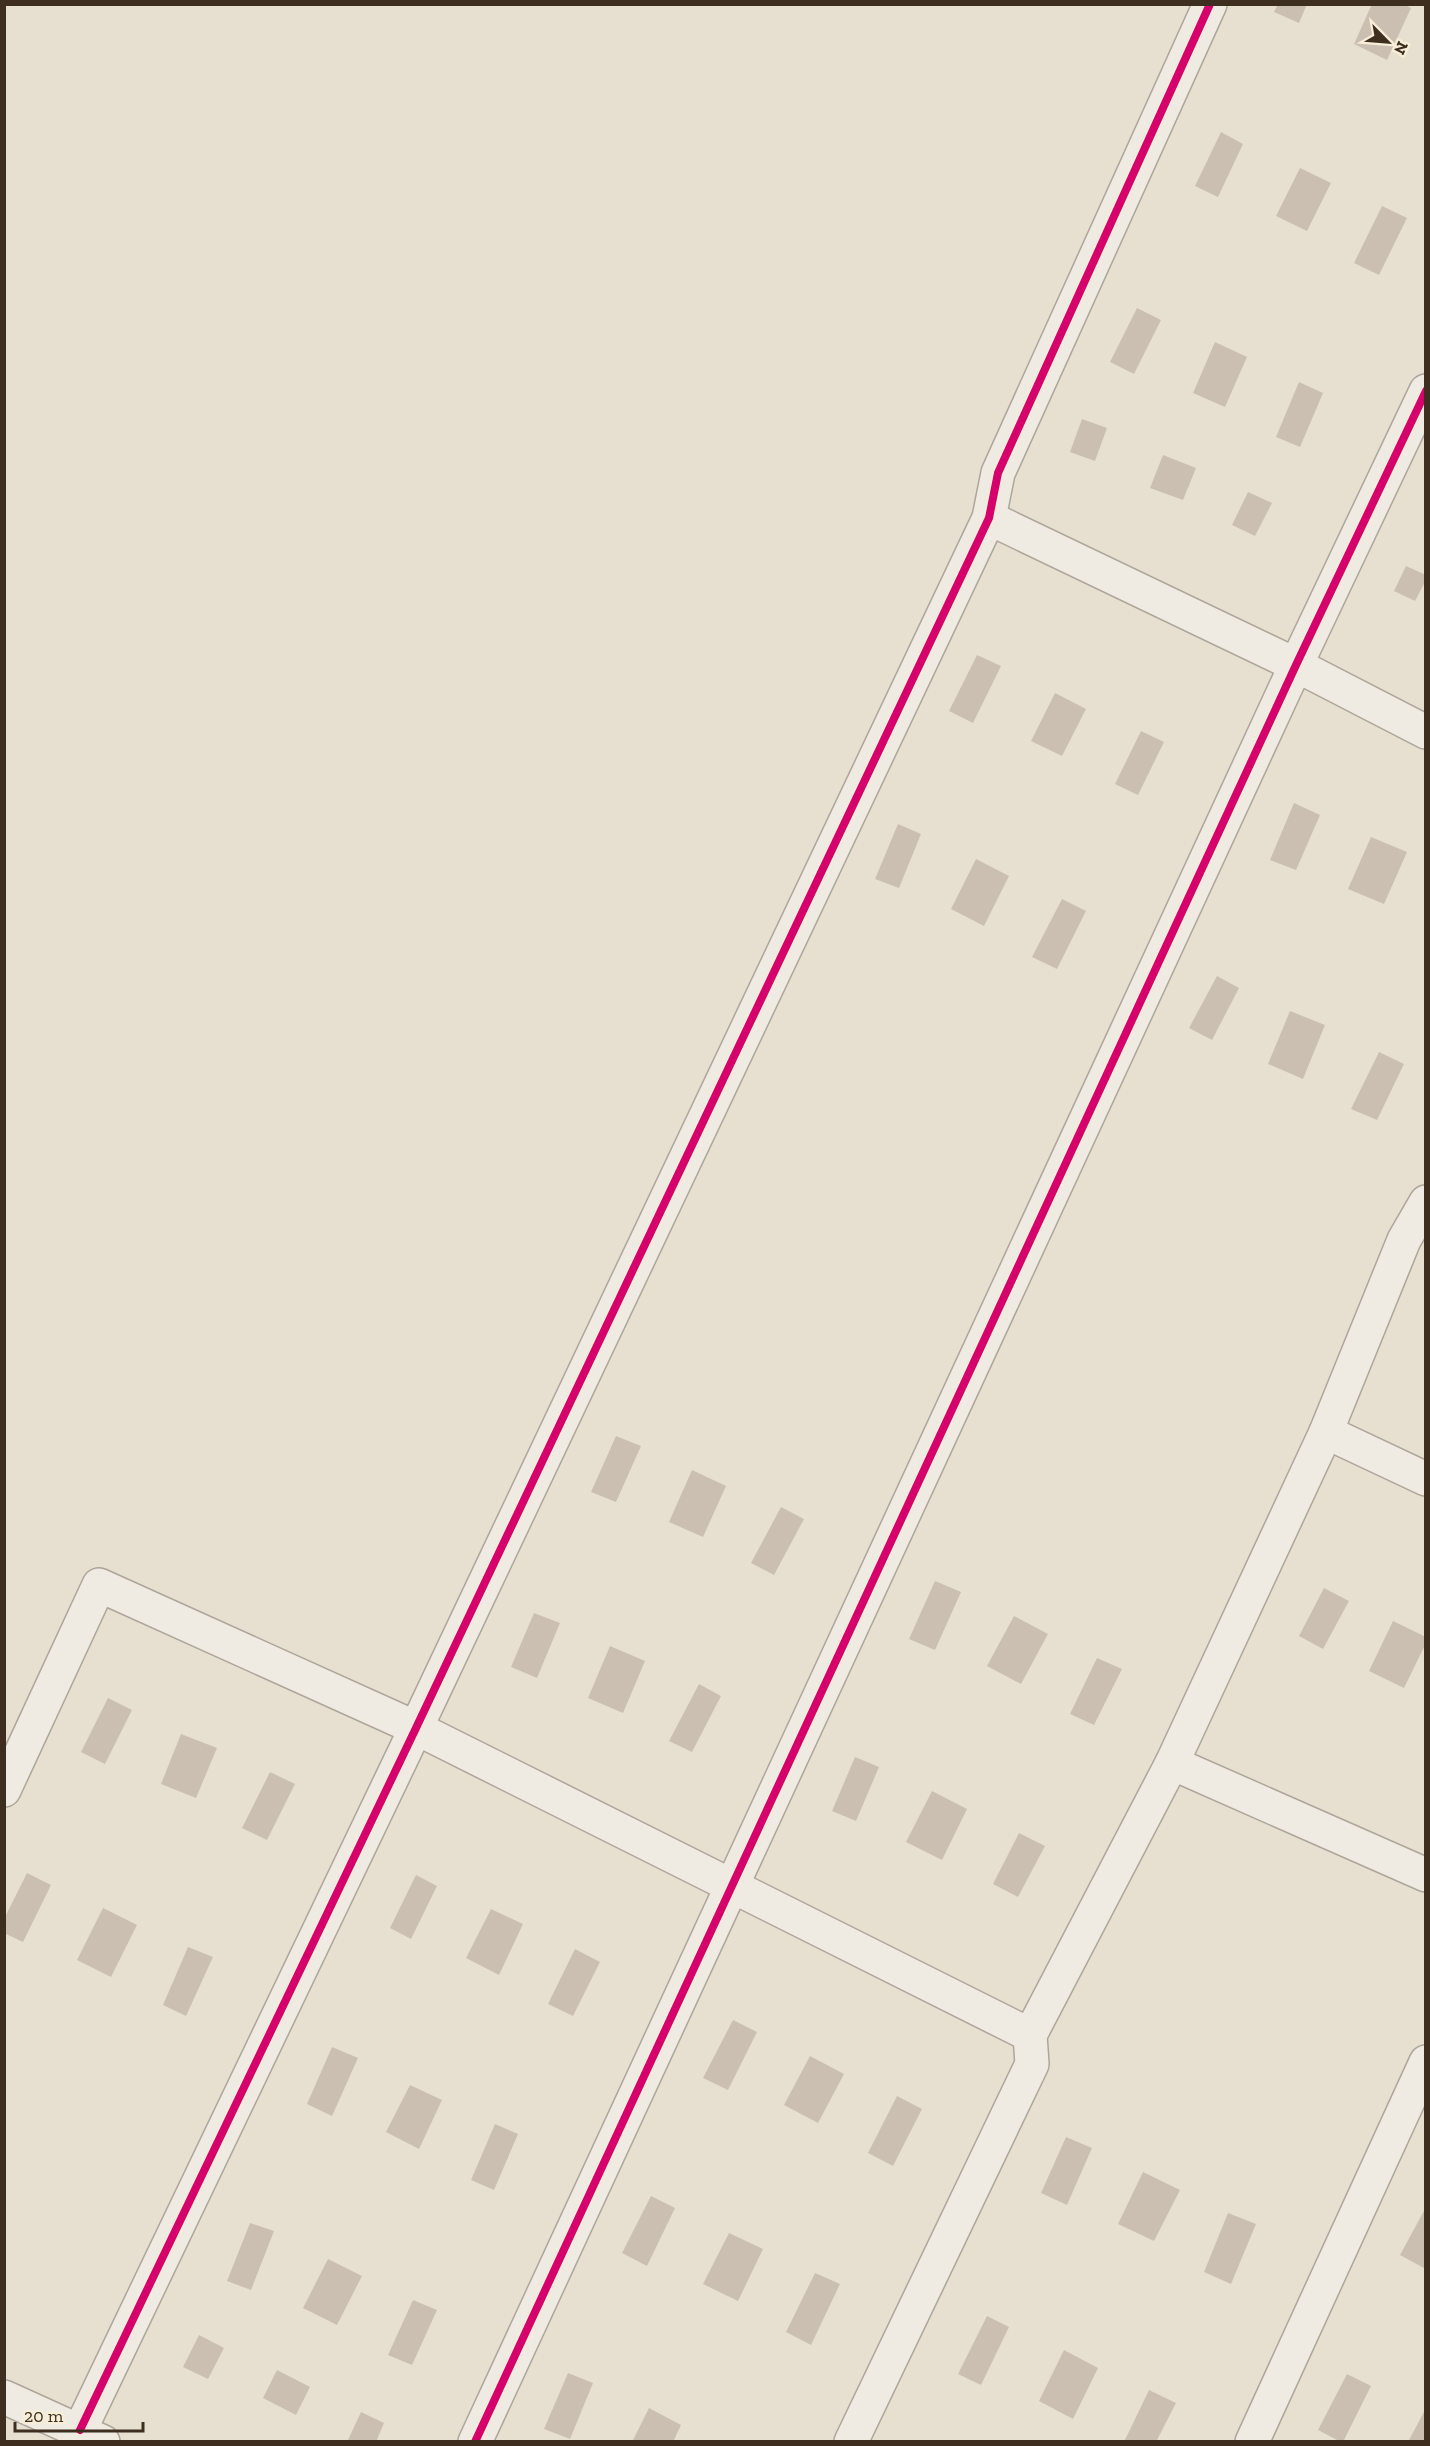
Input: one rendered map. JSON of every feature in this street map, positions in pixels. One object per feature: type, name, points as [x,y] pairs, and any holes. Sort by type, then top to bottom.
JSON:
[{"type":"street","points":[[4,2397],[92,2436],[416,1728],[989,518],[998,473],[1210,4]]},
{"type":"street","points":[[475,2442],[1296,665],[1425,391]]},
{"type":"street","points":[[989,518],[1296,665],[1425,732]]},
{"type":"street","points":[[851,2442],[1032,2064],[1030,2035],[1172,1763],[1326,1432],[1404,1240],[1425,1202]]},
{"type":"street","points":[[1326,1432],[1425,1479]]},
{"type":"street","points":[[4,1790],[99,1585],[416,1728],[1030,2035]]},
{"type":"street","points":[[1172,1763],[1425,1875]]},
{"type":"street","points":[[1252,2442],[1425,2062]]},
{"type":"building","points":[[1278,4],[1307,4],[1299,23],[1274,12]]},
{"type":"building","points":[[1372,4],[1403,4],[1411,8],[1387,60],[1354,44]]},
{"type":"building","points":[[1221,132],[1243,144],[1218,197],[1195,186]]},
{"type":"building","points":[[1300,168],[1331,183],[1307,231],[1276,216]]},
{"type":"building","points":[[1382,206],[1407,218],[1379,275],[1354,263]]},
{"type":"building","points":[[1137,308],[1161,320],[1134,374],[1110,362]]},
{"type":"building","points":[[1215,342],[1247,357],[1225,407],[1193,393]]},
{"type":"building","points":[[1299,382],[1323,393],[1300,447],[1276,437]]},
{"type":"building","points":[[1082,419],[1107,428],[1095,461],[1070,452]]},
{"type":"building","points":[[1163,455],[1196,468],[1183,500],[1150,488]]},
{"type":"building","points":[[1248,492],[1272,503],[1255,536],[1232,525]]},
{"type":"building","points":[[1406,566],[1426,575],[1426,580],[1415,601],[1394,591]]},
{"type":"building","points":[[977,655],[1001,666],[973,723],[949,711]]},
{"type":"building","points":[[1055,693],[1086,709],[1062,756],[1031,741]]},
{"type":"building","points":[[1141,731],[1164,742],[1138,795],[1115,784]]},
{"type":"building","points":[[1294,803],[1320,815],[1296,870],[1270,860]]},
{"type":"building","points":[[898,824],[921,834],[899,888],[875,879]]},
{"type":"building","points":[[1371,837],[1407,852],[1384,904],[1348,889]]},
{"type":"building","points":[[976,859],[1009,876],[984,926],[951,909]]},
{"type":"building","points":[[1062,899],[1086,911],[1057,969],[1032,957]]},
{"type":"building","points":[[1217,976],[1239,988],[1212,1040],[1189,1028]]},
{"type":"building","points":[[1290,1011],[1325,1025],[1303,1079],[1268,1064]]},
{"type":"building","points":[[1379,1052],[1404,1064],[1377,1120],[1351,1109]]},
{"type":"building","points":[[616,1436],[641,1446],[616,1502],[591,1492]]},
{"type":"building","points":[[692,1470],[726,1486],[703,1537],[669,1522]]},
{"type":"building","points":[[781,1507],[804,1519],[774,1575],[751,1563]]},
{"type":"building","points":[[935,1581],[961,1592],[935,1650],[909,1639]]},
{"type":"building","points":[[1324,1588],[1349,1601],[1323,1649],[1299,1636]]},
{"type":"building","points":[[534,1613],[560,1623],[537,1678],[511,1667]]},
{"type":"building","points":[[1014,1616],[1048,1634],[1021,1684],[987,1666]]},
{"type":"building","points":[[1393,1621],[1426,1637],[1426,1643],[1404,1688],[1369,1671]]},
{"type":"building","points":[[610,1646],[645,1661],[623,1713],[588,1698]]},
{"type":"building","points":[[1097,1658],[1122,1669],[1094,1725],[1070,1714]]},
{"type":"building","points":[[699,1684],[721,1696],[692,1752],[669,1741]]},
{"type":"building","points":[[108,1698],[132,1710],[105,1764],[81,1752]]},
{"type":"building","points":[[181,1734],[217,1748],[196,1798],[161,1784]]},
{"type":"building","points":[[855,1757],[879,1767],[856,1821],[832,1811]]},
{"type":"building","points":[[270,1772],[295,1784],[267,1840],[242,1828]]},
{"type":"building","points":[[932,1791],[967,1809],[942,1860],[906,1842]]},
{"type":"building","points":[[1019,1833],[1045,1846],[1018,1897],[993,1884]]},
{"type":"building","points":[[27,1873],[51,1885],[23,1942],[4,1933],[4,1919]]},
{"type":"building","points":[[416,1875],[437,1886],[411,1939],[390,1928]]},
{"type":"building","points":[[103,1908],[137,1925],[111,1977],[77,1960]]},
{"type":"building","points":[[491,1909],[523,1924],[499,1975],[466,1958]]},
{"type":"building","points":[[188,1947],[213,1957],[186,2016],[163,2005]]},
{"type":"building","points":[[575,1949],[600,1962],[573,2016],[548,2004]]},
{"type":"building","points":[[733,2020],[757,2032],[728,2090],[703,2078]]},
{"type":"building","points":[[332,2047],[358,2058],[332,2116],[307,2104]]},
{"type":"building","points":[[810,2056],[844,2074],[818,2123],[784,2105]]},
{"type":"building","points":[[410,2085],[442,2100],[419,2149],[386,2132]]},
{"type":"building","points":[[897,2096],[922,2109],[893,2166],[868,2153]]},
{"type":"building","points":[[495,2124],[518,2134],[494,2190],[471,2180]]},
{"type":"building","points":[[1066,2137],[1092,2148],[1067,2205],[1041,2193]]},
{"type":"building","points":[[1143,2172],[1180,2190],[1154,2241],[1118,2224]]},
{"type":"building","points":[[651,2196],[675,2208],[647,2266],[622,2253]]},
{"type":"building","points":[[1426,2207],[1426,2264],[1424,2268],[1400,2255]]},
{"type":"building","points":[[1228,2213],[1256,2224],[1231,2284],[1204,2272]]},
{"type":"building","points":[[250,2223],[274,2231],[251,2290],[227,2281]]},
{"type":"building","points":[[729,2233],[763,2249],[738,2301],[703,2284]]},
{"type":"building","points":[[328,2259],[362,2276],[337,2325],[303,2308]]},
{"type":"building","points":[[815,2273],[840,2284],[811,2345],[786,2332]]},
{"type":"building","points":[[413,2300],[437,2310],[412,2365],[388,2355]]},
{"type":"building","points":[[987,2316],[1009,2327],[981,2385],[958,2374]]},
{"type":"building","points":[[199,2335],[224,2348],[208,2379],[183,2367]]},
{"type":"building","points":[[1064,2350],[1098,2368],[1073,2419],[1039,2401]]},
{"type":"building","points":[[277,2370],[310,2387],[296,2415],[263,2398]]},
{"type":"building","points":[[568,2373],[593,2383],[570,2439],[544,2429]]},
{"type":"building","points":[[1347,2374],[1371,2386],[1341,2442],[1318,2430]]},
{"type":"building","points":[[1149,2390],[1176,2403],[1156,2442],[1124,2442]]},
{"type":"building","points":[[649,2408],[681,2425],[673,2442],[632,2442]]},
{"type":"building","points":[[1426,2408],[1426,2442],[1408,2442]]},
{"type":"building","points":[[361,2412],[384,2423],[376,2442],[347,2442]]},
{"type":"cycle path","points":[[80,2430],[416,1728],[989,518],[998,473],[1210,4]]},
{"type":"cycle path","points":[[475,2442],[1296,665],[1426,391]]}]
